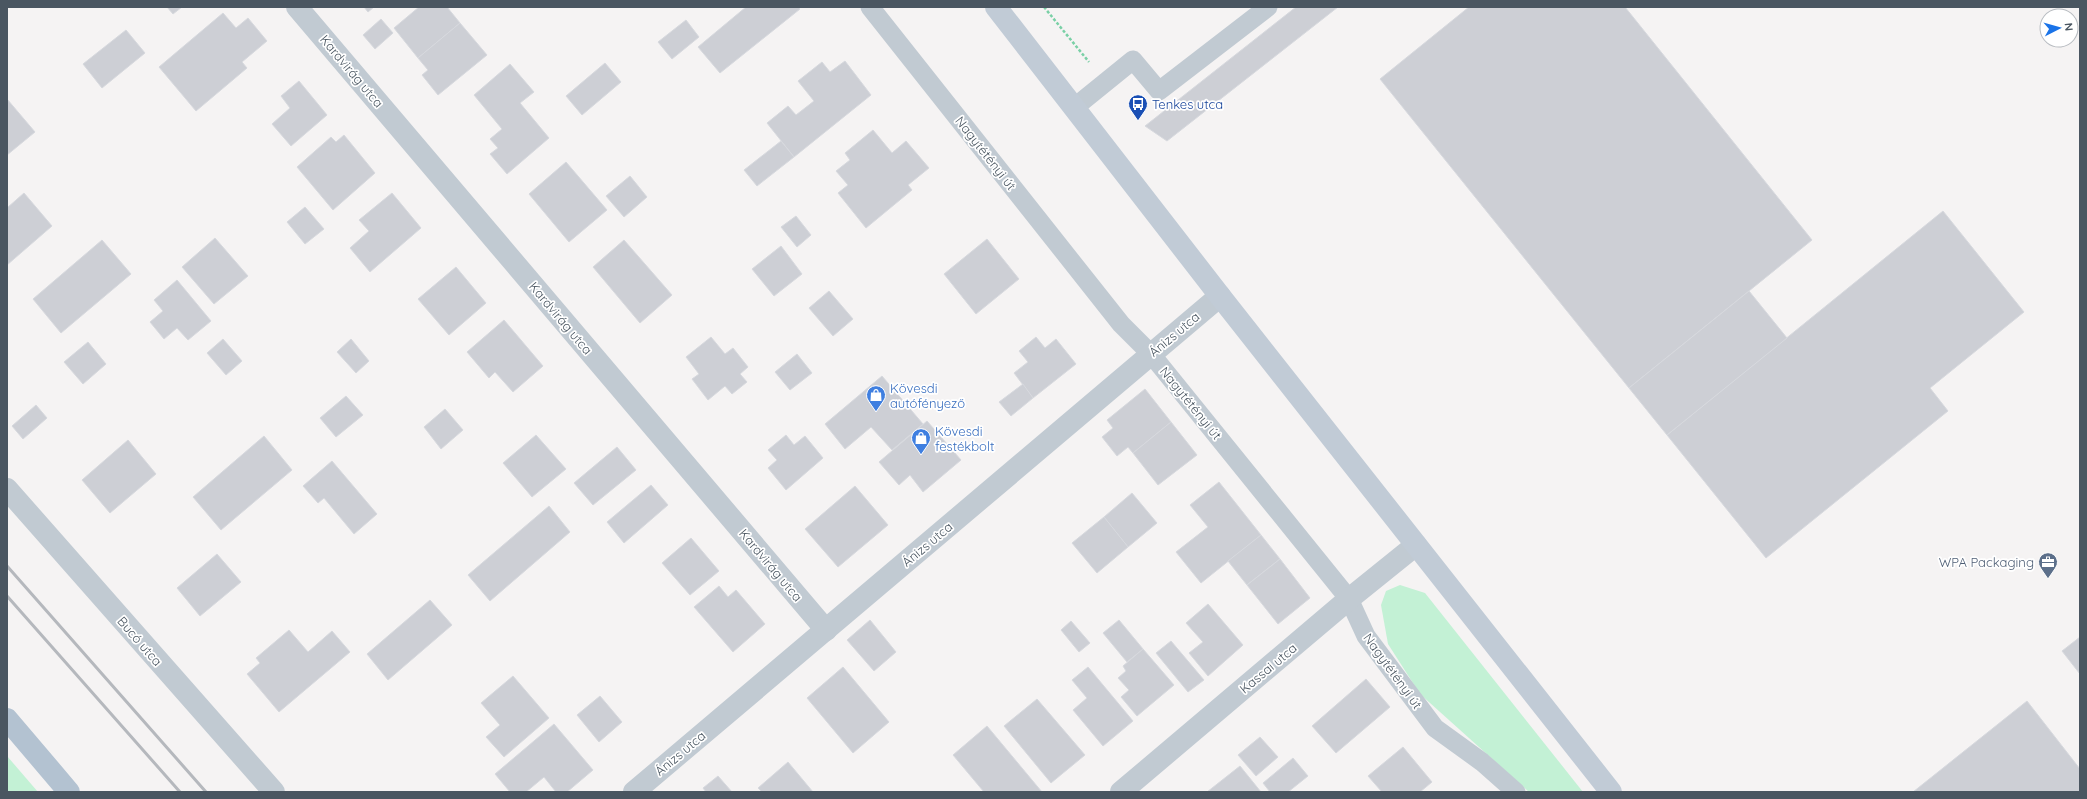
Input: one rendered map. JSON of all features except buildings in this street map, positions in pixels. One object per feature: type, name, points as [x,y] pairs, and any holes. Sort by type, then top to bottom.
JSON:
[{"type":"main road","points":[[996,7],[1220,296],[1611,792]]},
{"type":"main road","points":[[7,719],[69,792]]},
{"type":"street","name":"Kardvirág utca","points":[[297,7],[826,630]]},
{"type":"street","name":"Ánizs utca","points":[[634,792],[1220,296]]},
{"type":"street","name":"Bucó utca","points":[[7,489],[274,792]]},
{"type":"street","name":"Kassai utca","points":[[1122,792],[1349,599],[1416,545]]},
{"type":"lane","name":"Nagytétényi út","points":[[870,7],[1121,324],[1151,354],[1349,599],[1366,636],[1435,728],[1482,762],[1516,792]]},
{"type":"lane","points":[[1075,107],[1133,60],[1159,91],[1268,7]]},
{"type":"path","points":[[1044,7],[1106,82]]},
{"type":"green space","points":[[1400,585],[1425,593],[1583,792],[1529,792],[1420,694],[1388,644],[1381,605],[1386,591]]},
{"type":"green space","points":[[7,756],[38,792],[7,792]]},
{"type":"railway","points":[[7,566],[206,792]]},
{"type":"railway","points":[[7,596],[180,792]]},
{"type":"place","name":"Tenkes utca","points":[[1138,121]]},
{"type":"place","name":"Kövesdi autófényező","points":[[876,412]]},
{"type":"place","name":"Kövesdi festékbolt","points":[[921,455]]},
{"type":"place","name":"WPA Packaging","points":[[2048,579]]}]
